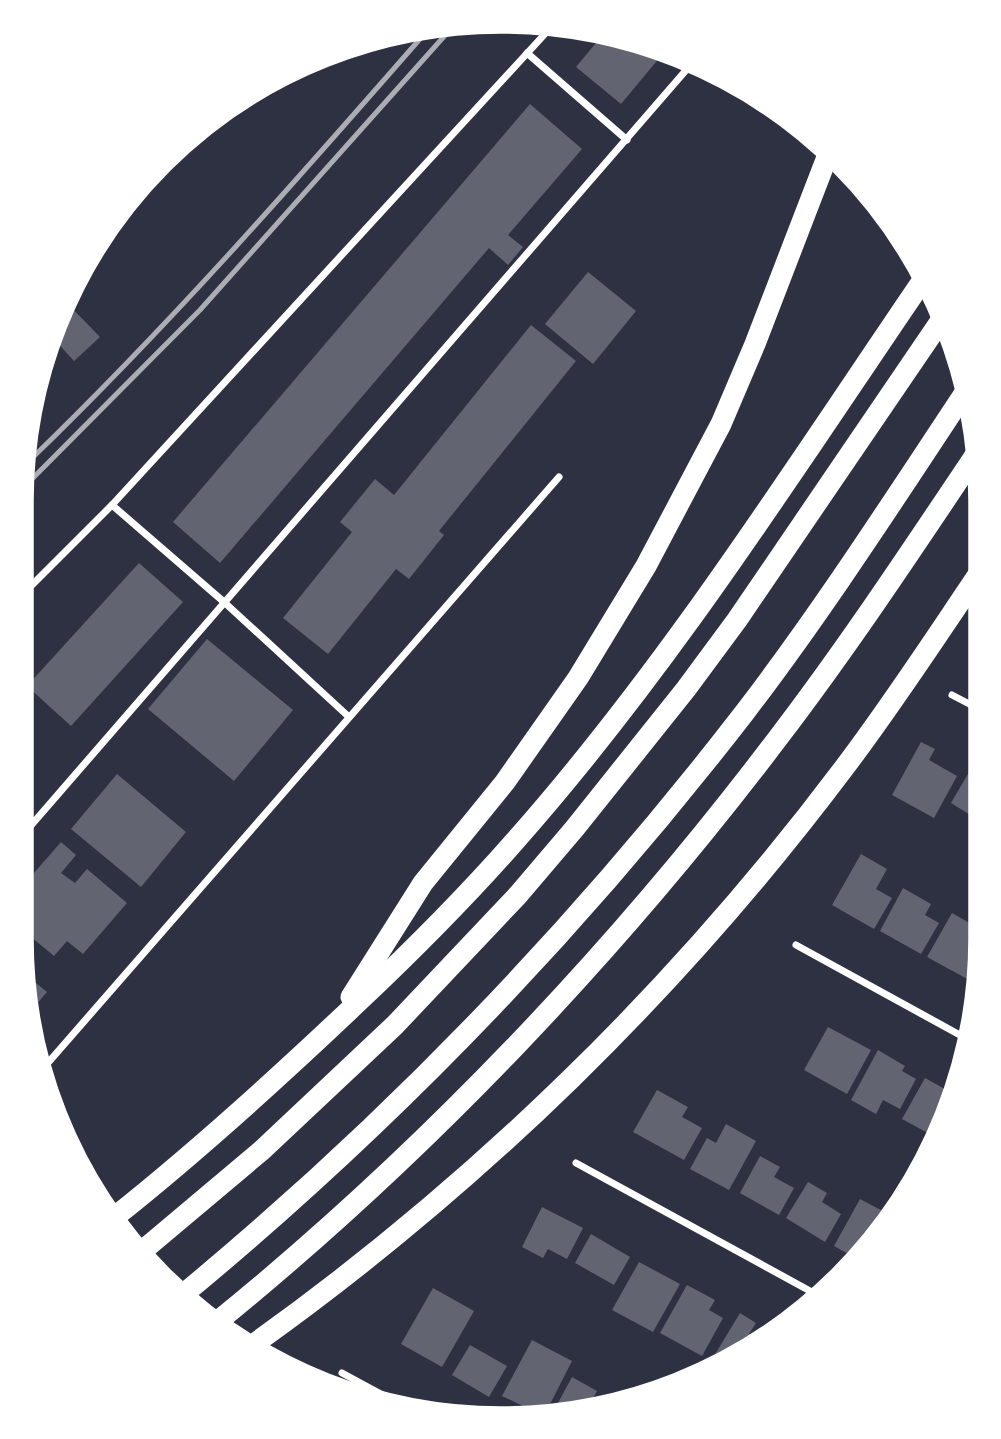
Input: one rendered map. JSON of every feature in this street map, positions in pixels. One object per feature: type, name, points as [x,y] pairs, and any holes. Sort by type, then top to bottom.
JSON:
[{"type":"highway","points":[[333,1026],[423,883],[526,752],[578,678],[646,566],[721,424],[825,162]]},
{"type":"highway","points":[[120,1212],[199,1148],[333,1026],[459,904],[517,840],[627,705],[729,565],[918,287]]},
{"type":"highway","points":[[147,1247],[261,1151],[329,1089],[395,1025],[518,895],[631,760],[737,620],[936,327]]},
{"type":"highway","points":[[189,1289],[260,1230],[391,1110],[489,1011],[576,917],[688,783],[796,643],[959,402]]},
{"type":"highway","points":[[224,1317],[421,1140],[537,1021],[666,878],[746,780],[831,667],[968,466]]},
{"type":"highway","points":[[259,1340],[345,1277],[471,1172],[563,1087],[647,1002],[776,855],[844,768],[970,587]]},
{"type":"street","points":[[32,586],[112,505],[544,34]]},
{"type":"street","points":[[527,53],[627,140]]},
{"type":"street","points":[[32,824],[686,70]]},
{"type":"street","points":[[48,1063],[559,477]]},
{"type":"street","points":[[112,505],[224,602],[349,717]]},
{"type":"street","points":[[952,695],[970,704]]},
{"type":"street","points":[[796,945],[959,1035]]},
{"type":"street","points":[[576,1163],[810,1291]]},
{"type":"street","points":[[342,1373],[375,1391]]},
{"type":"building","points":[[597,42],[658,59],[621,104],[576,67]]},
{"type":"building","points":[[530,104],[582,149],[508,235],[523,247],[508,265],[489,248],[220,563],[173,522]]},
{"type":"building","points":[[588,272],[636,311],[593,364],[545,324]]},
{"type":"building","points":[[73,309],[100,337],[74,361],[58,344]]},
{"type":"building","points":[[531,325],[576,361],[439,531],[444,535],[409,579],[396,569],[328,654],[283,618],[352,532],[340,522],[375,479],[394,495]]},
{"type":"building","points":[[139,563],[183,602],[71,726],[32,691],[32,681]]},
{"type":"building","points":[[207,639],[293,710],[234,781],[148,709]]},
{"type":"building","points":[[921,742],[935,749],[929,760],[957,776],[934,818],[892,795]]},
{"type":"building","points":[[970,770],[970,815],[951,803]]},
{"type":"building","points":[[117,774],[186,832],[141,887],[71,829]]},
{"type":"building","points":[[61,842],[76,855],[61,873],[75,883],[87,869],[127,903],[83,954],[67,941],[54,956],[32,938],[32,875]]},
{"type":"building","points":[[861,854],[887,869],[876,889],[892,898],[874,929],[832,905]]},
{"type":"building","points":[[903,888],[931,904],[925,915],[939,923],[921,954],[880,931]]},
{"type":"building","points":[[952,913],[970,923],[967,979],[927,957]]},
{"type":"building","points":[[34,981],[47,992],[37,1004]]},
{"type":"building","points":[[828,1027],[871,1050],[847,1094],[804,1070]]},
{"type":"building","points":[[878,1050],[905,1066],[902,1071],[916,1079],[900,1109],[883,1100],[876,1114],[851,1100]]},
{"type":"building","points":[[925,1078],[945,1089],[927,1133],[902,1119]]},
{"type":"building","points":[[657,1090],[688,1107],[682,1117],[702,1128],[684,1160],[633,1132]]},
{"type":"building","points":[[726,1124],[756,1141],[729,1190],[690,1169],[707,1138],[716,1143]]},
{"type":"building","points":[[760,1156],[780,1167],[774,1177],[794,1188],[779,1215],[740,1193]]},
{"type":"building","points":[[808,1182],[827,1193],[822,1202],[841,1214],[825,1242],[786,1218]]},
{"type":"building","points":[[860,1199],[882,1211],[848,1254],[834,1246]]},
{"type":"building","points":[[542,1207],[583,1228],[567,1259],[548,1249],[543,1258],[522,1247]]},
{"type":"building","points":[[591,1234],[630,1257],[614,1285],[575,1263]]},
{"type":"building","points":[[639,1262],[680,1284],[653,1332],[612,1310]]},
{"type":"building","points":[[687,1285],[715,1300],[709,1310],[723,1318],[702,1356],[660,1333]]},
{"type":"building","points":[[433,1288],[474,1311],[442,1367],[401,1344]]},
{"type":"building","points":[[740,1313],[756,1323],[750,1335],[714,1356]]},
{"type":"building","points":[[532,1340],[572,1361],[550,1404],[524,1406],[502,1396]]},
{"type":"building","points":[[470,1345],[507,1366],[489,1397],[452,1375]]},
{"type":"building","points":[[572,1377],[597,1391],[593,1398],[558,1403]]},
{"type":"railway","points":[[33,478],[200,310],[445,35]]},
{"type":"railway","points":[[34,456],[184,302],[420,39]]}]
